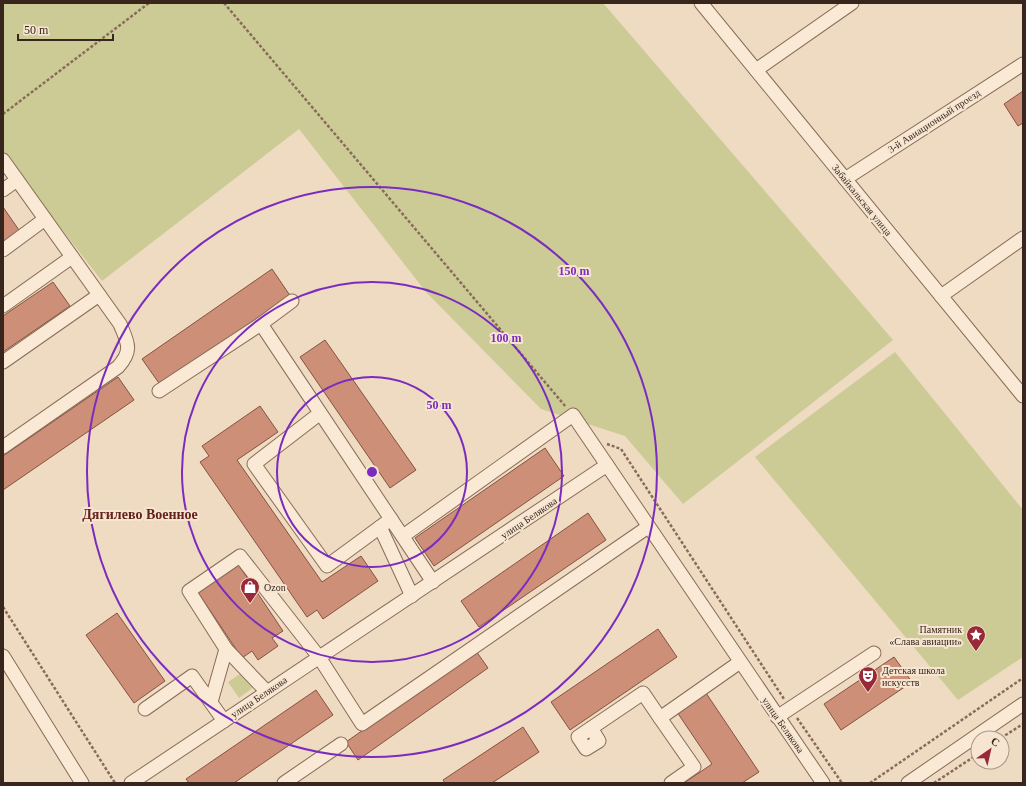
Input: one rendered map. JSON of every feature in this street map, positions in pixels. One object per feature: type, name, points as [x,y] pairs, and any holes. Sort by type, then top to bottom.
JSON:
[{"type":"street","name":"Забайкальская улица","points":[[701,3],[1023,396]]},
{"type":"street","points":[[756,70],[852,3]]},
{"type":"street","name":"3-й Авиационный проезд","points":[[845,179],[1023,64]]},
{"type":"street","points":[[3,160],[120,324],[128,344],[126,358],[118,366],[3,447]]},
{"type":"street","points":[[3,190],[17,180]]},
{"type":"street","points":[[3,250],[45,219]]},
{"type":"street","points":[[941,296],[1023,238]]},
{"type":"street","points":[[3,306],[72,257]]},
{"type":"street","points":[[3,362],[99,295]]},
{"type":"street","points":[[159,391],[261,324],[292,301]]},
{"type":"street","points":[[261,324],[319,414],[433,582]]},
{"type":"street","points":[[319,414],[254,464],[327,566],[391,519]]},
{"type":"street","points":[[403,536],[573,415],[607,465]]},
{"type":"street","name":"улица Белякова","points":[[130,783],[607,465],[823,783]]},
{"type":"street","points":[[380,527],[412,596]]},
{"type":"street","points":[[267,692],[226,649],[189,591],[240,556],[319,657],[362,724],[648,527]]},
{"type":"street","points":[[211,702],[226,649]]},
{"type":"street","points":[[777,717],[874,653]]},
{"type":"street","points":[[3,656],[82,783]]},
{"type":"street","points":[[660,718],[740,662]]},
{"type":"street","points":[[145,709],[192,676],[224,721]]},
{"type":"street","points":[[591,728],[643,693],[694,767],[671,783]]},
{"type":"street","points":[[908,783],[1023,704]]},
{"type":"street","points":[[284,783],[341,744]]},
{"type":"path","points":[[3,114],[149,3]]},
{"type":"path","points":[[224,3],[573,415]]},
{"type":"path","points":[[591,443],[612,445],[621,449],[790,708],[842,783]]},
{"type":"path","points":[[3,607],[115,783]]},
{"type":"path","points":[[870,783],[1023,678]]},
{"type":"path","points":[[1010,732],[1023,724]]},
{"type":"path","points":[[934,783],[970,759]]},
{"type":"shaded area","points":[[3,3],[603,3],[893,340],[683,504],[625,436],[541,409],[426,292],[299,129],[102,281],[3,154]]},
{"type":"shaded area","points":[[895,352],[1023,510],[1023,657],[958,700],[755,457]]},
{"type":"shaded area","points":[[243,672],[254,687],[239,698],[228,682]]},
{"type":"building","points":[[1023,91],[1023,123],[1018,126],[1004,104]]},
{"type":"building","points":[[3,207],[21,233],[3,246]]},
{"type":"building","points":[[272,269],[291,297],[161,386],[142,359]]},
{"type":"building","points":[[53,282],[70,306],[3,352],[3,316]]},
{"type":"building","points":[[325,340],[416,470],[390,488],[300,357]]},
{"type":"building","points":[[118,377],[134,400],[3,490],[3,456]]},
{"type":"building","points":[[260,406],[278,432],[237,460],[322,582],[361,556],[378,581],[323,619],[317,610],[307,617],[200,462],[209,456],[202,446]]},
{"type":"building","points":[[545,448],[564,476],[434,566],[415,538]]},
{"type":"building","points":[[588,513],[606,540],[479,627],[461,601]]},
{"type":"building","points":[[238,564],[283,631],[272,638],[278,646],[258,660],[252,651],[242,658],[197,591]]},
{"type":"building","points":[[117,613],[165,681],[134,703],[86,635]]},
{"type":"building","points":[[658,629],[677,657],[570,730],[551,702]]},
{"type":"building","points":[[476,651],[488,668],[358,760],[346,742]]},
{"type":"building","name":"Детская школа искусств","points":[[894,657],[912,682],[841,730],[824,704]]},
{"type":"building","points":[[316,690],[333,715],[234,783],[189,783],[186,779]]},
{"type":"building","points":[[706,693],[759,772],[742,783],[684,783],[712,764],[677,712]]},
{"type":"building","points":[[523,727],[539,752],[492,783],[445,783],[443,780]]},
{"type":"place","name":"Ozon","points":[[250,604]]},
{"type":"place","name":"Памятник «Слава авиации»","points":[[976,652]]},
{"type":"place","name":"Детская школа искусств","points":[[868,693]]},
{"type":"district","name":"Дягилево Военное","points":[[140,514]]}]
